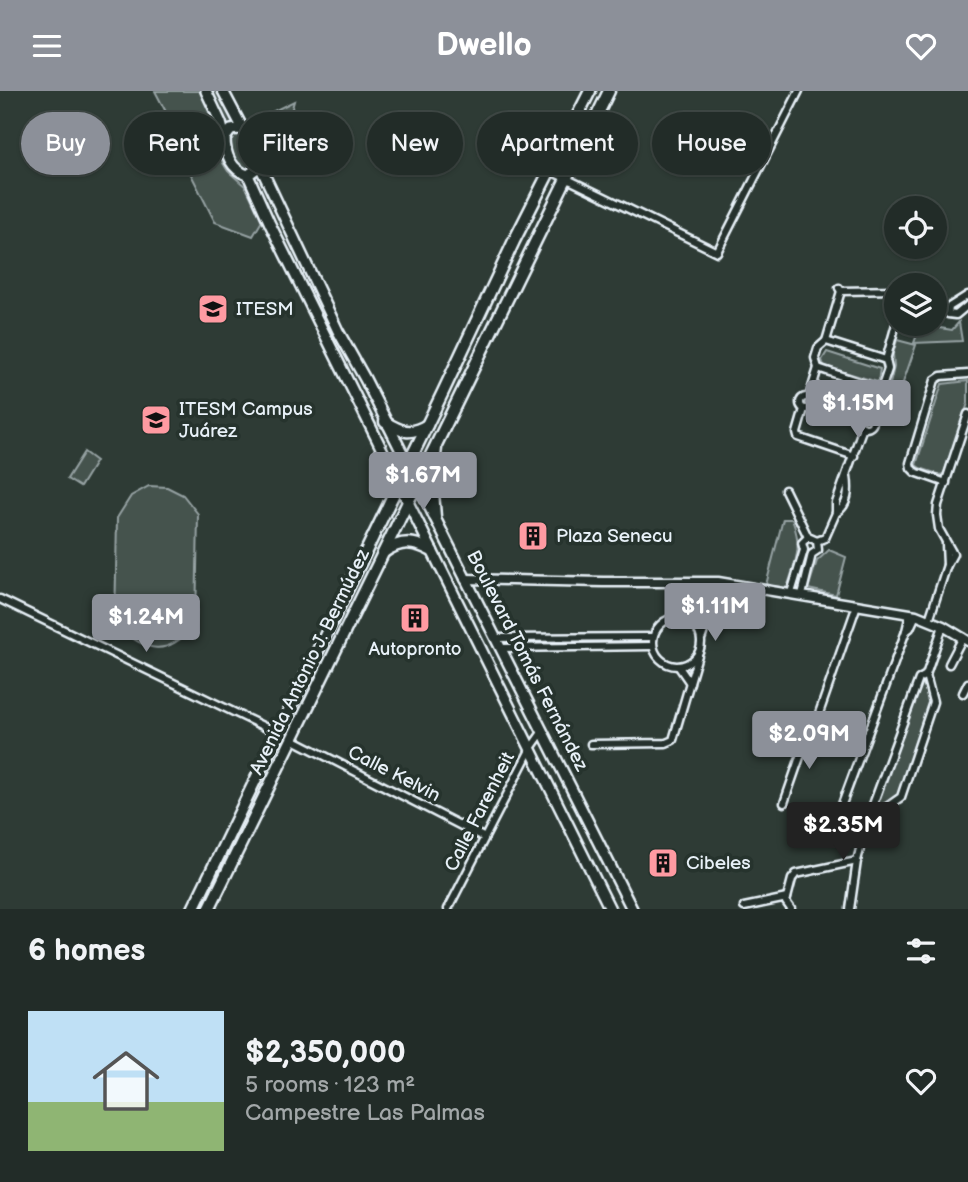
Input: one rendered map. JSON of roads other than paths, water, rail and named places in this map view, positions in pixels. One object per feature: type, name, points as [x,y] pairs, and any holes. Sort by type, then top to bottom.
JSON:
[{"type":"main road","points":[[206,91],[221,123],[226,150],[238,169]]},
{"type":"main road","points":[[223,91],[238,120]]},
{"type":"main road","name":"Avenida Antonio J. Bermúdez","points":[[579,112],[590,91]]},
{"type":"main road","name":"Avenida Antonio J. Bermúdez","points":[[598,112],[609,91]]},
{"type":"main road","points":[[225,138],[231,131],[238,130]]},
{"type":"main road","name":"Boulevard Tomás Fernández","points":[[248,175],[398,484],[610,909]]},
{"type":"main road","name":"Boulevard Tomás Fernández","points":[[264,175],[343,341],[365,379],[632,909]]},
{"type":"main road","name":"Avenida Antonio J. Bermúdez","points":[[194,908],[514,241],[549,175]]},
{"type":"main road","name":"Avenida Antonio J. Bermúdez","points":[[209,909],[567,175]]},
{"type":"main road","points":[[331,348],[343,341]]},
{"type":"main road","points":[[385,422],[407,432],[417,431],[428,425]]},
{"type":"main road","points":[[435,517],[432,480],[437,440]]},
{"type":"main road","points":[[424,535],[429,526],[440,528]]},
{"type":"main road","points":[[381,555],[396,543],[410,542],[432,551]]},
{"type":"street","points":[[560,175],[717,252],[799,91]]},
{"type":"street","points":[[854,456],[798,437],[804,409],[800,400],[809,397],[818,368],[815,358],[818,348],[826,341],[840,289],[884,290]]},
{"type":"street","points":[[968,295],[949,307],[948,314],[956,315],[968,305]]},
{"type":"street","points":[[785,490],[808,537],[817,541],[826,537],[849,491],[847,476],[863,427],[859,423],[860,418],[869,415],[877,388],[883,384],[893,336]]},
{"type":"street","points":[[826,341],[886,360]]},
{"type":"street","points":[[818,368],[877,388]]},
{"type":"street","points":[[946,483],[915,472],[910,463],[935,380],[941,376],[968,374]]},
{"type":"street","points":[[929,620],[947,565],[946,544],[937,516],[968,414]]},
{"type":"street","points":[[791,593],[804,551],[803,543],[808,537]]},
{"type":"street","points":[[802,595],[812,554],[818,550],[817,541]]},
{"type":"street","points":[[804,551],[812,554]]},
{"type":"street","points":[[465,579],[701,581],[857,604],[913,614],[966,639],[949,664]]},
{"type":"street","points":[[0,599],[279,734]]},
{"type":"street","points":[[591,744],[666,743],[673,740],[713,599]]},
{"type":"street","points":[[784,803],[810,722],[817,719],[857,604]]},
{"type":"street","points":[[689,621],[710,610]]},
{"type":"street","points":[[841,807],[913,614]]},
{"type":"street","points":[[698,655],[687,665],[680,667],[664,663],[657,658],[653,637],[658,626],[673,618],[689,621],[702,640]]},
{"type":"street","points":[[867,821],[901,797],[933,702],[926,675],[943,626]]},
{"type":"street","points":[[496,638],[653,637]]},
{"type":"street","points":[[501,648],[653,646]]},
{"type":"street","points":[[680,667],[690,683]]},
{"type":"street","points":[[850,909],[857,861],[867,821],[919,679],[926,675]]},
{"type":"street","points":[[963,694],[968,683]]},
{"type":"street","points":[[817,719],[824,723],[824,730]]},
{"type":"street","points":[[809,731],[818,735],[824,730]]},
{"type":"street","points":[[824,730],[833,734]]},
{"type":"street","name":"Calle Farenheit","points":[[448,909],[483,837],[543,731]]},
{"type":"street","name":"Calle Kelvin","points":[[292,739],[483,837]]},
{"type":"street","points":[[791,909],[787,905],[787,898],[796,874],[857,861]]},
{"type":"street","points":[[744,907],[787,898]]},
{"type":"place","name":"ITESM","points":[[213,309]]},
{"type":"place","name":"ITESM Campus Juárez","points":[[156,420]]},
{"type":"place","name":"Plaza Senecu","points":[[533,536]]},
{"type":"place","name":"Autopronto","points":[[415,618]]},
{"type":"place","name":"Cibeles","points":[[663,863]]}]
